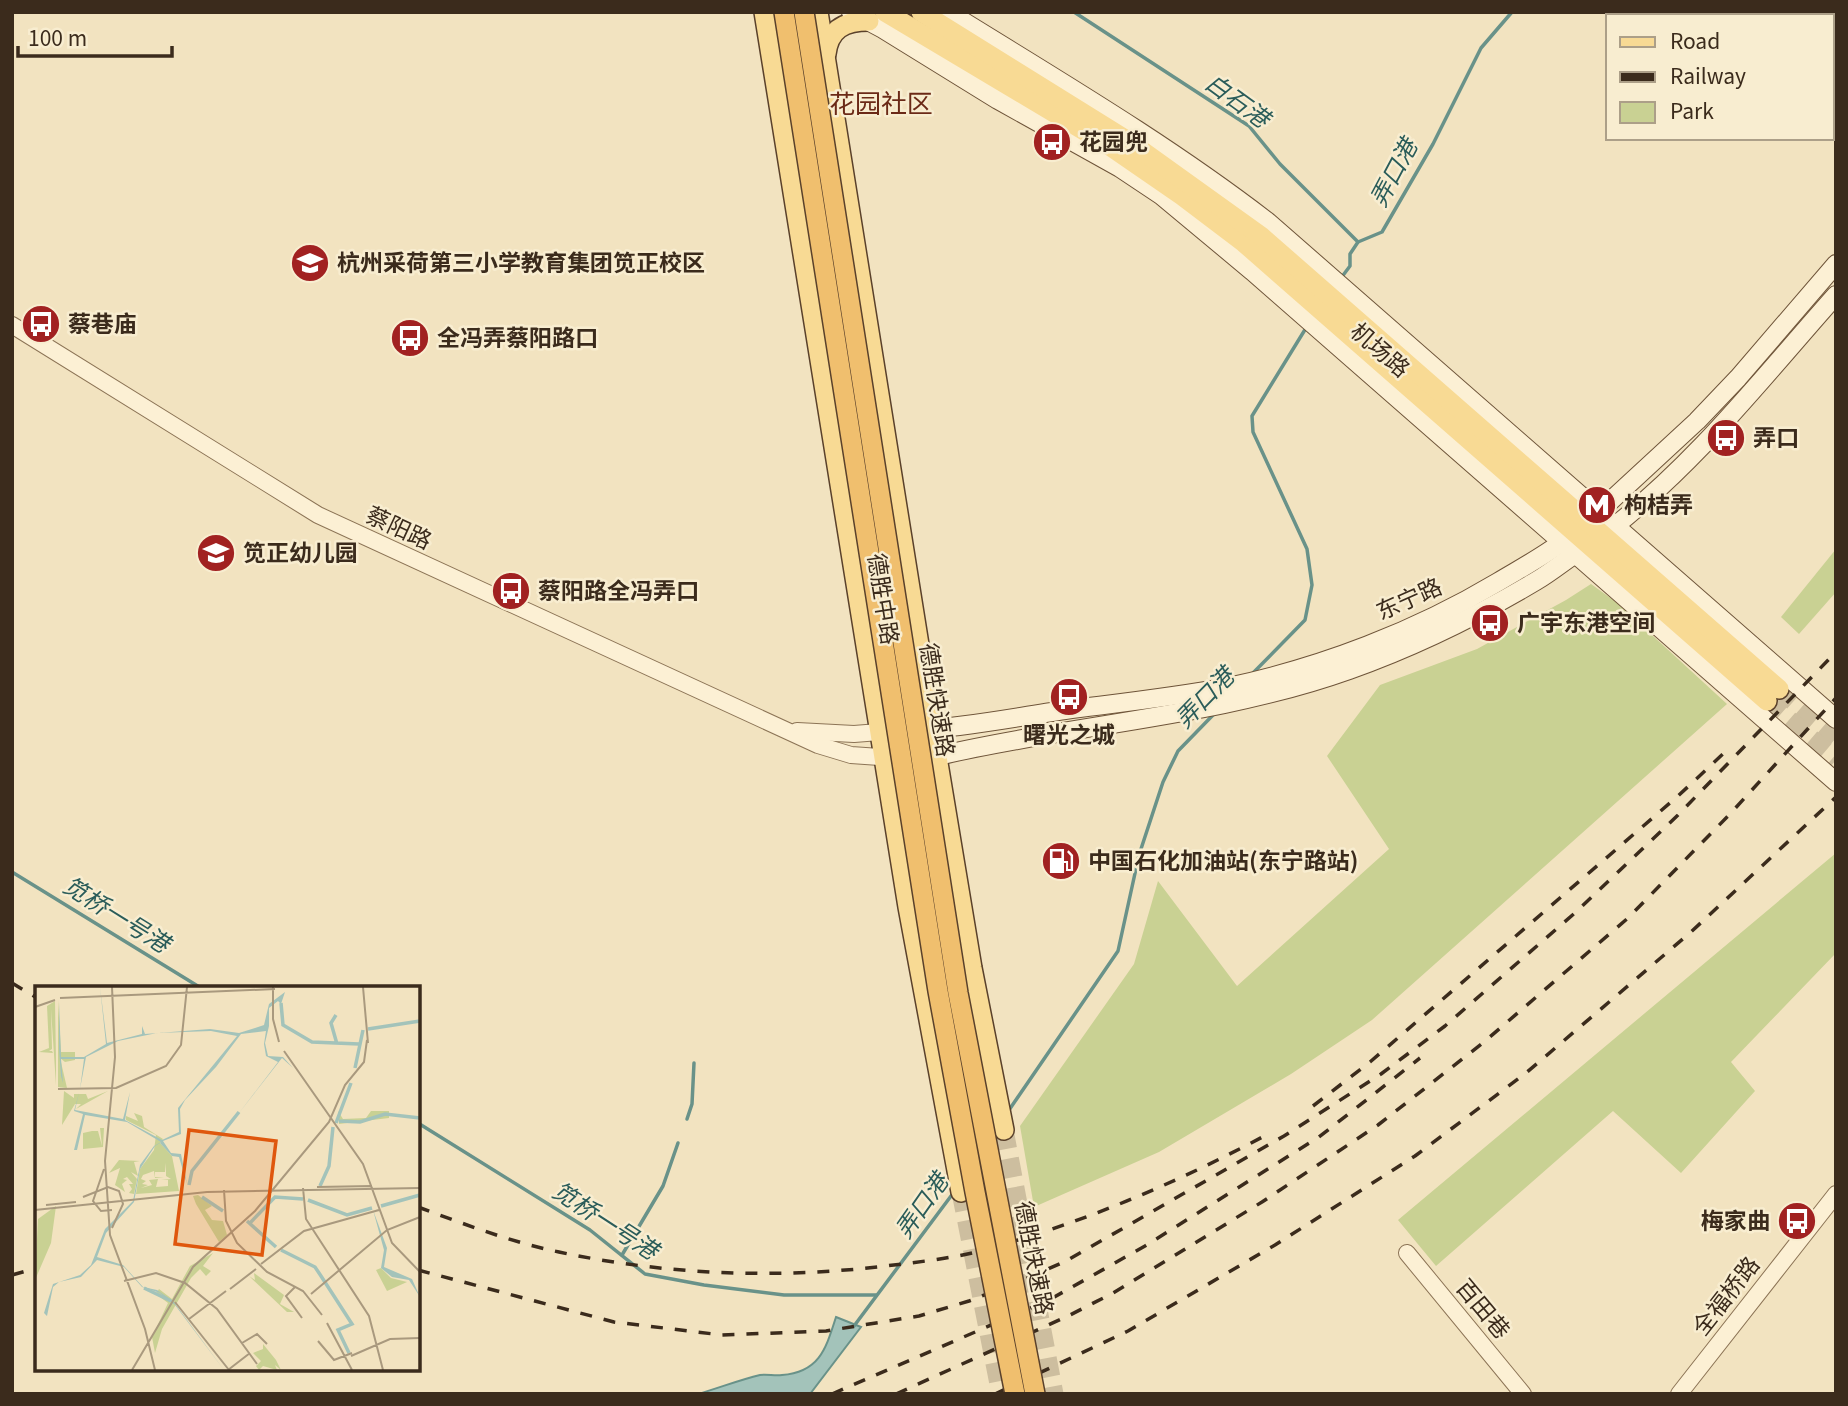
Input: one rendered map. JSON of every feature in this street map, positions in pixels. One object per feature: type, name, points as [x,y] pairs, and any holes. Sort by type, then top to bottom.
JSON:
[{"type":"highway","name":"德胜快速路","points":[[784,12],[939,991],[1015,1394]]},
{"type":"highway","name":"德胜快速路","points":[[804,12],[958,993],[1035,1394]]},
{"type":"main road","name":"德胜中路","points":[[764,12],[908,907],[959,1183]]},
{"type":"main road","name":"德胜中路","points":[[818,12],[972,968],[1002,1121]]},
{"type":"main road","name":"机场路","points":[[851,12],[877,17],[930,41],[1108,145],[1244,243],[1258,266]]},
{"type":"main road","name":"机场路","points":[[921,12],[1024,67]]},
{"type":"main road","name":"机场路","points":[[948,12],[1261,236],[1303,283],[1773,695]]},
{"type":"main road","points":[[825,59],[827,42],[833,33],[854,21],[877,17]]},
{"type":"main road","name":"机场路","points":[[877,17],[943,65],[998,100],[1119,168],[1162,196],[1258,266],[1303,283],[1339,315],[1430,415],[1836,719]]},
{"type":"main road","points":[[930,41],[943,65]]},
{"type":"main road","name":"东宁路","points":[[938,755],[1275,692],[1347,671],[1482,612],[1539,579],[1588,534],[1738,378],[1836,264]]},
{"type":"main road","name":"东宁路","points":[[879,732],[933,729],[1183,695],[1229,686],[1341,654],[1429,619],[1588,534],[1663,485],[1699,450],[1836,295]]},
{"type":"main road","name":"机场路","points":[[1588,534],[1836,782]]},
{"type":"street","name":"蔡阳路","points":[[12,325],[318,514],[818,745],[852,755],[884,759],[938,755]]},
{"type":"street","points":[[788,731],[853,734],[879,732]]},
{"type":"street","name":"全福桥路","points":[[1679,1394],[1836,1194]]},
{"type":"street","name":"百田巷","points":[[1407,1253],[1523,1394]]},
{"type":"green space","points":[[1836,549],[1836,592],[1799,634],[1781,617]]},
{"type":"green space","points":[[1591,584],[1616,602],[1727,704],[1372,1020],[1291,1074],[1159,1152],[1034,1207],[1020,1126],[1134,964],[1158,881],[1237,986],[1389,849],[1327,756],[1380,685],[1477,649]]},
{"type":"green space","points":[[1836,853],[1836,953],[1731,1062],[1755,1091],[1681,1173],[1613,1111],[1436,1266],[1398,1220]]},
{"type":"water","points":[[836,1317],[861,1327],[810,1394],[698,1394],[760,1375],[782,1375],[805,1369],[820,1357]]},
{"type":"waterway","name":"白石港","points":[[1074,12],[1249,126],[1280,164],[1358,242]]},
{"type":"waterway","name":"弄口港","points":[[1341,278],[1350,266],[1350,254],[1358,242],[1382,232],[1433,144],[1481,48],[1512,12]]},
{"type":"waterway","name":"弄口港","points":[[1253,673],[1305,620],[1312,585],[1307,549],[1253,432],[1252,416],[1306,328]]},
{"type":"waterway","name":"弄口港","points":[[1007,1113],[1118,951],[1139,855],[1163,782],[1178,751],[1214,714]]},
{"type":"waterway","name":"笕桥一号港","points":[[12,872],[198,986]]},
{"type":"waterway","points":[[687,1119],[692,1104],[694,1063]]},
{"type":"waterway","name":"笕桥一号港","points":[[420,1124],[590,1230],[645,1274],[784,1295],[876,1295]]},
{"type":"waterway","points":[[622,1255],[663,1186],[678,1143]]},
{"type":"waterway","name":"弄口港","points":[[854,1326],[954,1192]]},
{"type":"tunnel","points":[[1779,689],[1836,738]]},
{"type":"tunnel","points":[[1767,701],[1836,760]]},
{"type":"tunnel","points":[[1004,1130],[1054,1394]]},
{"type":"tunnel","points":[[961,1192],[1001,1394]]},
{"type":"railway","points":[[420,1271],[614,1322],[722,1335],[826,1331],[919,1316],[1021,1281],[1066,1261],[1284,1136],[1381,1074],[1445,1026],[1576,912],[1678,815],[1836,652]]},
{"type":"railway","points":[[896,1394],[1113,1293],[1262,1202],[1378,1125],[1484,1042],[1628,918],[1730,814],[1836,698]]},
{"type":"railway","points":[[1313,1106],[1370,1062],[1678,796],[1724,753]]},
{"type":"railway","points":[[995,1394],[1128,1331],[1275,1245],[1415,1156],[1526,1073],[1691,932],[1836,797]]},
{"type":"railway","points":[[12,983],[35,997]]},
{"type":"railway","points":[[832,1394],[1049,1300],[1145,1246],[1319,1137],[1420,1058]]},
{"type":"railway","points":[[420,1208],[523,1243],[640,1266],[722,1273],[845,1270],[945,1258],[1017,1240],[1127,1201],[1268,1134]]},
{"type":"railway","points":[[12,1275],[35,1269]]},
{"type":"place","name":"花园兜","points":[[1052,142]]},
{"type":"place","name":"杭州采荷第三小学教育集团笕正校区","points":[[310,263]]},
{"type":"place","name":"蔡巷庙","points":[[41,324]]},
{"type":"place","name":"全冯弄蔡阳路口","points":[[410,338]]},
{"type":"place","name":"弄口","points":[[1726,438]]},
{"type":"place","name":"枸桔弄","points":[[1597,505]]},
{"type":"place","name":"笕正幼儿园","points":[[216,553]]},
{"type":"place","name":"蔡阳路全冯弄口","points":[[511,591]]},
{"type":"place","name":"广宇东港空间","points":[[1490,623]]},
{"type":"place","name":"曙光之城","points":[[1069,697]]},
{"type":"place","name":"中国石化加油站(东宁路站)","points":[[1061,861]]},
{"type":"place","name":"梅家曲","points":[[1797,1221]]},
{"type":"district","name":"花园社区","points":[[881,104]]}]
